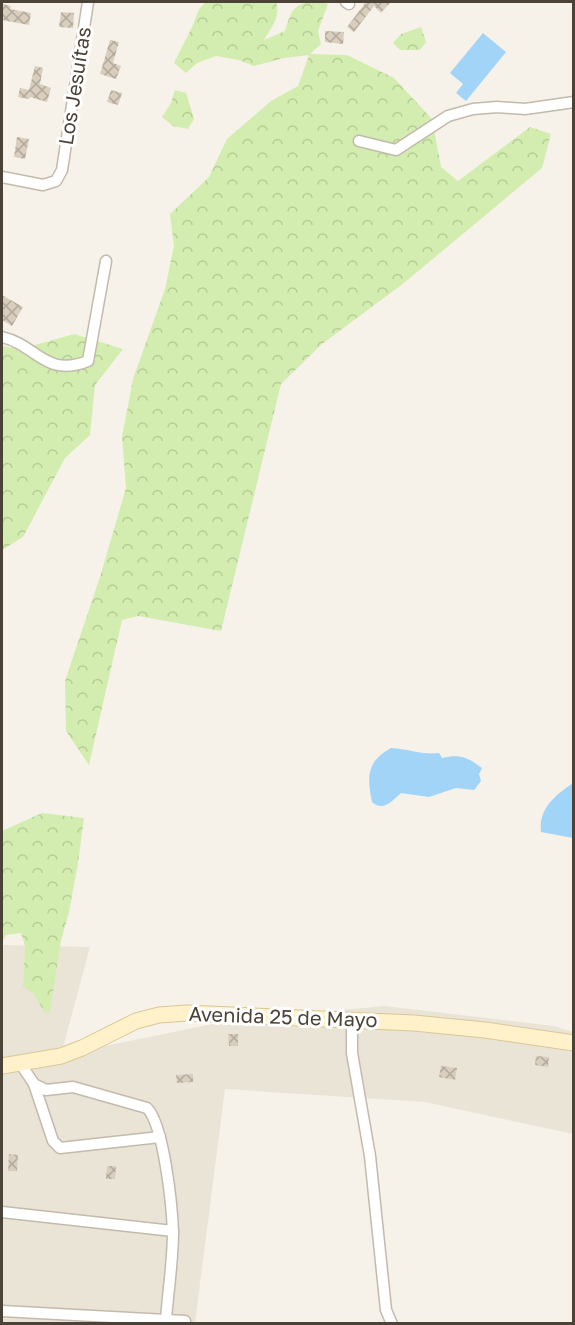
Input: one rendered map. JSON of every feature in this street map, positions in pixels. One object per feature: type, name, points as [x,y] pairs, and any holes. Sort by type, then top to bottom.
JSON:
[{"type":"main road","name":"Avenida 25 de Mayo","points":[[2,1066],[60,1056],[82,1048],[136,1021],[159,1015],[187,1013],[352,1019],[485,1030],[573,1043]]},
{"type":"street","name":"Los Jesuítas","points":[[2,177],[43,185],[57,182],[62,170],[88,2]]},
{"type":"street","points":[[359,141],[396,150],[448,116],[473,109],[497,107],[525,109],[573,102]]},
{"type":"street","points":[[2,337],[54,365],[75,366],[88,361],[106,261]]},
{"type":"street","points":[[352,1019],[352,1053],[370,1156],[386,1310],[392,1323]]},
{"type":"street","points":[[20,1063],[34,1084],[53,1141],[60,1148],[160,1137]]},
{"type":"street","points":[[34,1084],[46,1090],[73,1088],[147,1108],[153,1114],[160,1137],[173,1231],[166,1320]]},
{"type":"street","points":[[2,1212],[173,1231]]},
{"type":"street","points":[[2,1311],[185,1321]]},
{"type":"shaded area","points":[[2,945],[90,947],[61,1055],[232,1020],[385,1006],[554,1026],[573,1032],[573,1134],[425,1102],[225,1089],[195,1323],[2,1324]]},
{"type":"green space","points":[[206,2],[276,2],[276,17],[264,40],[285,31],[295,8],[314,2],[328,4],[318,31],[321,44],[310,54],[347,55],[394,78],[432,119],[441,167],[458,181],[530,127],[551,134],[542,168],[404,283],[322,344],[281,384],[221,631],[138,616],[122,620],[89,765],[66,731],[65,681],[100,577],[126,488],[122,437],[133,379],[165,289],[174,246],[170,214],[209,177],[227,139],[271,101],[298,86],[309,55],[284,58],[254,66],[239,60],[216,56],[197,63],[186,73],[174,63],[199,9]]},
{"type":"green space","points":[[421,27],[426,42],[420,50],[400,50],[393,43],[401,34]]},
{"type":"green space","points":[[175,90],[186,93],[194,119],[188,129],[173,126],[162,117],[171,103]]},
{"type":"green space","points":[[74,334],[123,349],[95,385],[90,435],[65,458],[23,537],[2,550],[2,346],[21,349]]},
{"type":"green space","points":[[42,813],[84,818],[78,863],[61,941],[50,1011],[45,1013],[33,993],[23,987],[25,946],[21,933],[6,935],[2,943],[2,831]]},
{"type":"water","points":[[483,33],[506,52],[466,101],[456,93],[463,84],[450,73]]},
{"type":"water","points":[[391,748],[439,753],[442,758],[454,756],[467,759],[482,768],[479,774],[481,781],[474,790],[456,788],[429,797],[401,793],[384,806],[376,805],[372,802],[370,793],[370,771],[377,759]]},
{"type":"water","points":[[573,783],[573,838],[541,832],[545,809],[555,797]]},
{"type":"building","points":[[366,2],[391,2],[381,13],[374,6],[354,32],[347,27]]},
{"type":"building","points":[[2,4],[11,6],[10,9],[31,13],[29,25],[2,20]]},
{"type":"building","points":[[61,12],[74,13],[73,28],[59,27]]},
{"type":"building","points":[[325,31],[344,32],[343,44],[325,42]]},
{"type":"building","points":[[110,40],[119,42],[113,63],[121,66],[116,79],[100,74]]},
{"type":"building","points":[[35,66],[43,68],[40,84],[51,88],[47,102],[30,97],[29,99],[18,97],[20,88],[29,90]]},
{"type":"building","points":[[111,90],[122,93],[118,105],[107,102]]},
{"type":"building","points":[[17,137],[29,139],[25,159],[14,157]]},
{"type":"building","points":[[2,295],[23,307],[12,326],[2,320]]},
{"type":"building","points":[[228,1034],[238,1034],[238,1046],[229,1046]]},
{"type":"building","points":[[536,1056],[549,1057],[548,1067],[535,1065]]},
{"type":"building","points":[[441,1066],[457,1068],[455,1080],[439,1077]]},
{"type":"building","points":[[193,1074],[193,1082],[177,1083],[176,1075]]},
{"type":"building","points":[[9,1154],[18,1155],[17,1171],[8,1171]]},
{"type":"building","points":[[107,1166],[116,1166],[115,1179],[106,1179]]}]
